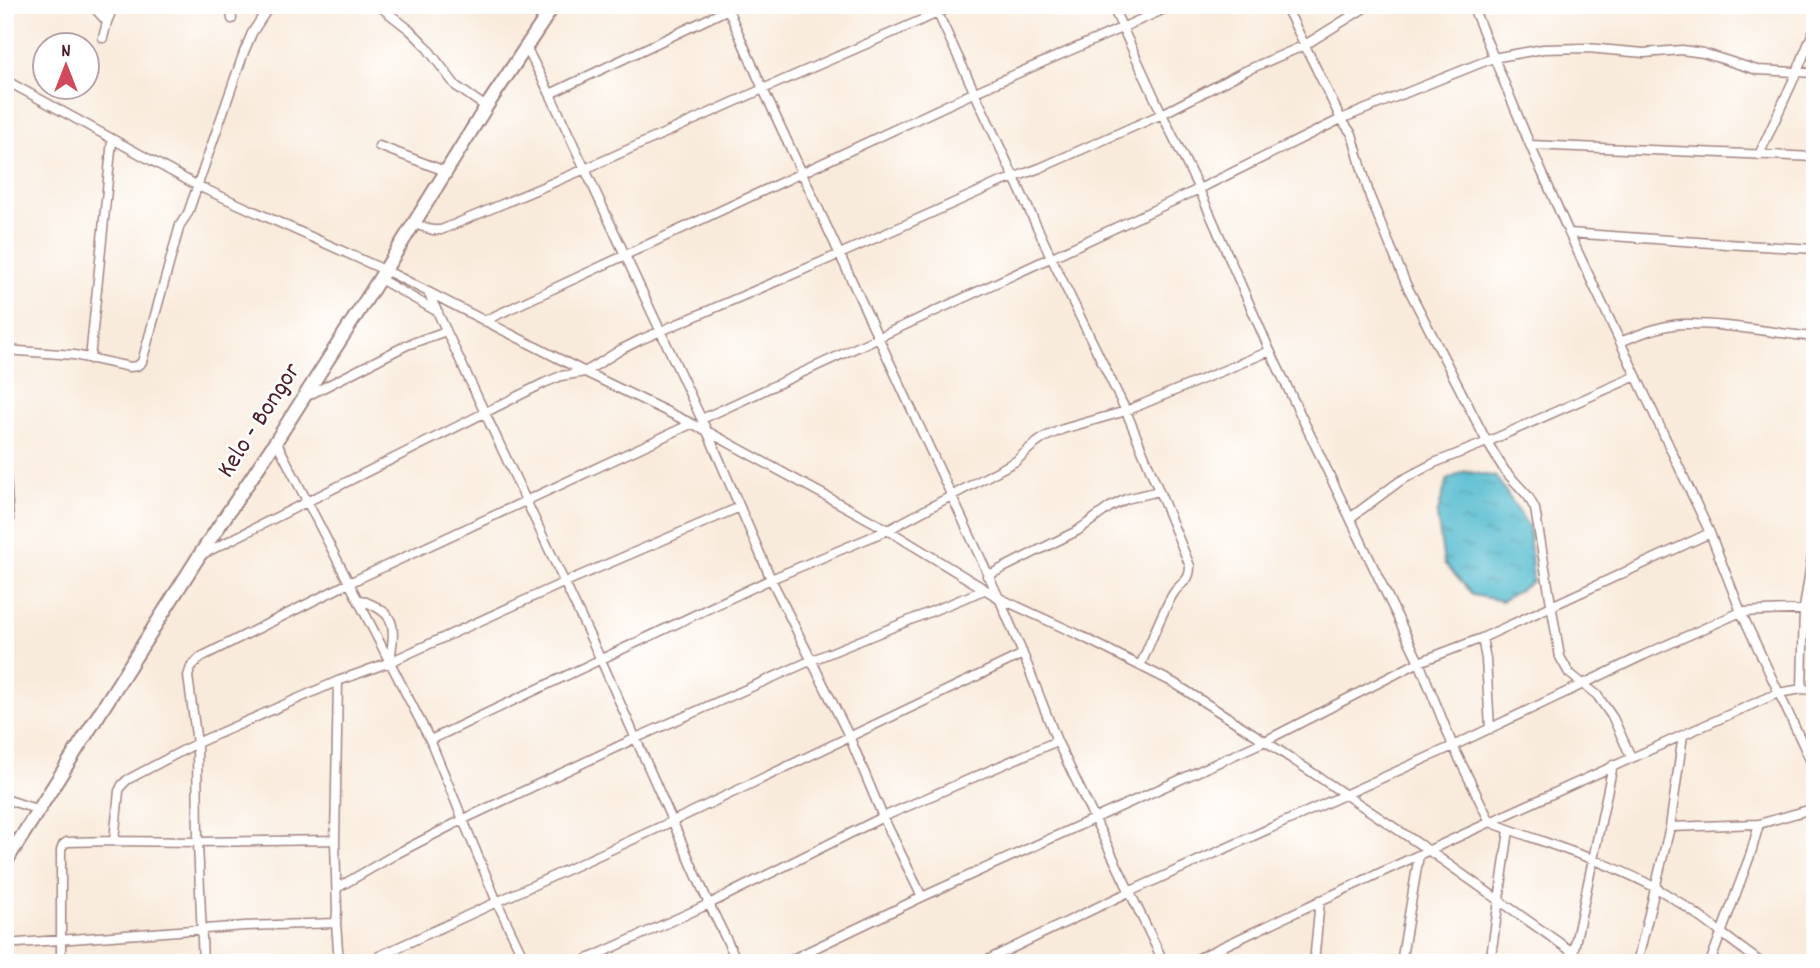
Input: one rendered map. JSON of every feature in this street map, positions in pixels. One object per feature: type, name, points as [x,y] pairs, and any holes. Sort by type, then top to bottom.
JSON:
[{"type":"highway","name":"Kelo - Bongor","points":[[5,863],[198,556],[276,441],[486,107],[554,5]]},
{"type":"street","points":[[92,5],[107,22]]},
{"type":"street","points":[[103,38],[114,5]]},
{"type":"street","points":[[230,5],[232,19]]},
{"type":"street","points":[[5,350],[56,353],[130,367],[142,362],[180,225],[188,213],[198,186],[236,70],[252,33],[270,5]]},
{"type":"street","points":[[378,5],[424,44],[456,86],[486,107]]},
{"type":"street","points":[[390,5],[396,19]]},
{"type":"street","points":[[550,94],[727,7],[737,5]]},
{"type":"street","points":[[414,225],[442,230],[585,169],[935,10],[956,5]]},
{"type":"street","points":[[1112,5],[1199,189],[1270,351],[1419,662],[1453,746],[1490,822],[1595,859],[1656,888],[1762,963]]},
{"type":"street","points":[[484,321],[975,92],[1174,5]]},
{"type":"street","points":[[1285,5],[1341,119],[1352,134],[1370,197],[1406,284],[1487,442],[1505,471],[1528,496],[1535,509],[1560,657],[1569,673],[1597,695],[1613,718],[1632,757]]},
{"type":"street","points":[[198,556],[544,383],[561,376],[585,372],[622,349],[1162,114],[1245,71],[1305,45],[1369,5]]},
{"type":"street","points":[[1472,5],[1569,233],[1710,533],[1741,612],[1815,770]]},
{"type":"street","points":[[727,7],[999,598],[1057,741],[1164,963]]},
{"type":"street","points":[[935,10],[1126,411],[1190,566],[1190,575],[1173,594],[1140,666]]},
{"type":"street","points":[[1759,155],[1815,27]]},
{"type":"street","points":[[525,46],[702,419],[771,579],[849,736],[883,817],[922,897]]},
{"type":"street","points":[[702,419],[1199,189],[1341,119],[1493,58],[1543,49],[1587,48],[1644,53],[1682,50],[1703,53],[1757,70],[1815,74]]},
{"type":"street","points":[[5,80],[198,186],[382,275],[427,292],[707,431],[888,530],[984,590],[1174,683],[1428,850],[1588,963]]},
{"type":"street","points":[[90,359],[112,140]]},
{"type":"street","points":[[1530,145],[1815,157]]},
{"type":"street","points":[[379,146],[446,171]]},
{"type":"street","points":[[1569,233],[1815,249]]},
{"type":"street","points":[[382,275],[438,312]]},
{"type":"street","points":[[427,292],[601,660],[709,904],[738,963]]},
{"type":"street","points":[[1620,342],[1653,330],[1681,324],[1738,327],[1815,337]]},
{"type":"street","points":[[304,397],[407,345],[446,331]]},
{"type":"street","points":[[430,740],[771,579],[888,530],[1016,461],[1045,438],[1084,422],[1126,411],[1270,351]]},
{"type":"street","points":[[1350,517],[1400,481],[1434,463],[1636,376]]},
{"type":"street","points":[[203,963],[197,743],[188,685],[191,667],[201,657],[349,583],[691,424]]},
{"type":"street","points":[[276,441],[430,740],[497,902],[526,963]]},
{"type":"street","points":[[5,462],[9,520]]},
{"type":"street","points":[[987,576],[1077,531],[1126,499],[1159,491]]},
{"type":"street","points":[[114,841],[119,792],[127,780],[197,743],[338,681],[390,662],[563,583],[740,507]]},
{"type":"street","points":[[784,963],[1265,741],[1419,662],[1482,638],[1710,533]]},
{"type":"street","points":[[1802,690],[1804,608],[1815,538]]},
{"type":"street","points":[[337,888],[462,820],[636,738],[810,661],[984,590]]},
{"type":"street","points":[[358,599],[375,605],[389,617],[394,629],[390,662]]},
{"type":"street","points":[[981,963],[1131,891],[1490,729],[1644,654],[1741,612],[1815,609]]},
{"type":"street","points":[[1482,638],[1486,659],[1490,729]]},
{"type":"street","points":[[364,963],[673,821],[1023,654]]},
{"type":"street","points":[[338,681],[335,840],[339,963]]},
{"type":"street","points":[[1188,963],[1613,765],[1778,693],[1815,690]]},
{"type":"street","points":[[1637,963],[1670,827],[1683,735]]},
{"type":"street","points":[[579,963],[709,904],[883,817],[1057,741]]},
{"type":"street","points":[[1571,963],[1613,765]]},
{"type":"street","points":[[5,799],[39,810]]},
{"type":"street","points":[[1670,827],[1759,824],[1815,808]]},
{"type":"street","points":[[1710,963],[1723,933],[1759,824]]},
{"type":"street","points":[[1490,963],[1509,830]]},
{"type":"street","points":[[61,963],[63,845],[67,842],[335,840]]},
{"type":"street","points":[[1401,963],[1419,855]]},
{"type":"street","points":[[1314,963],[1320,900]]},
{"type":"street","points":[[5,944],[245,926],[336,923]]},
{"type":"water","points":[[1465,471],[1496,477],[1529,527],[1533,582],[1502,601],[1473,595],[1444,563],[1437,515],[1447,480]]}]
